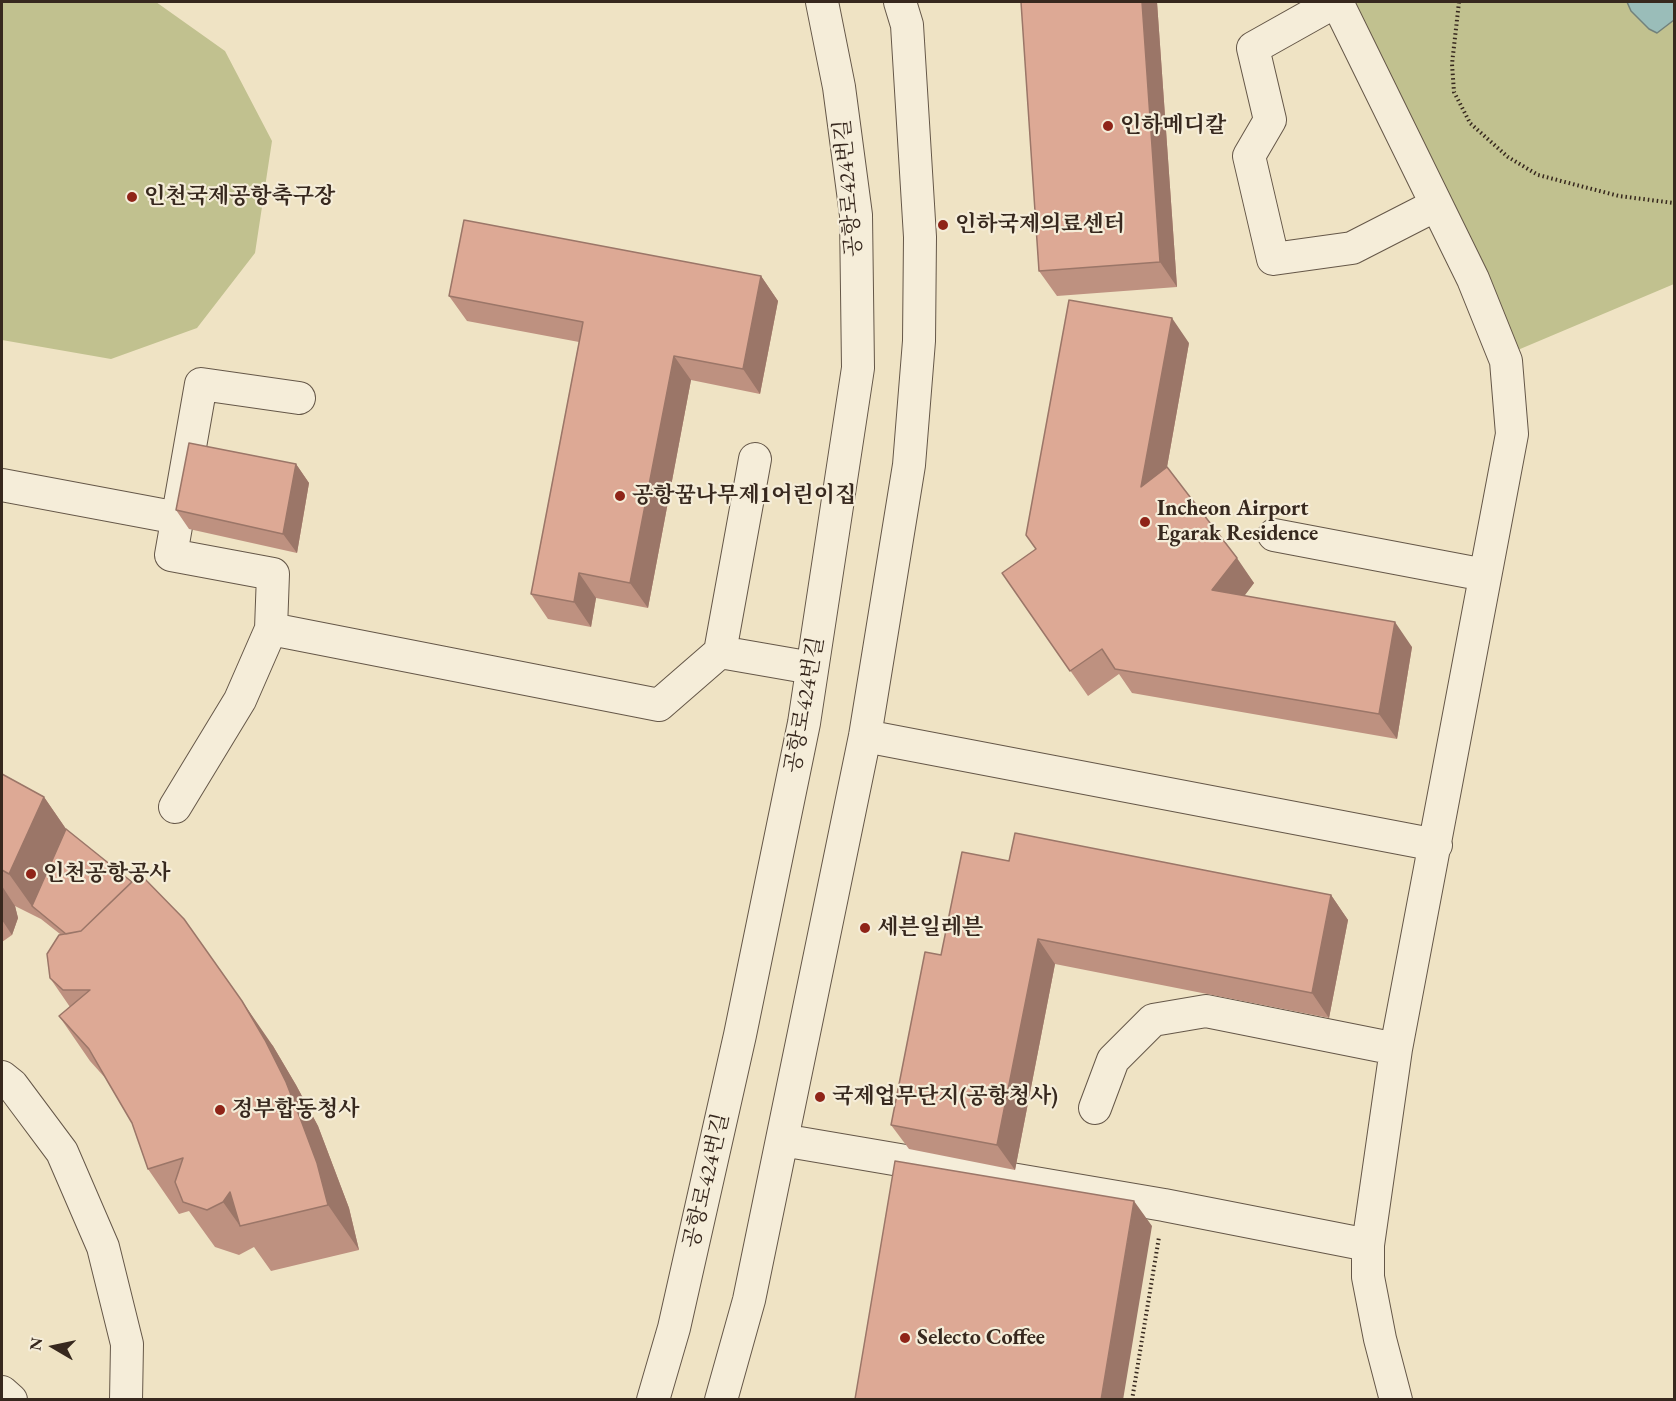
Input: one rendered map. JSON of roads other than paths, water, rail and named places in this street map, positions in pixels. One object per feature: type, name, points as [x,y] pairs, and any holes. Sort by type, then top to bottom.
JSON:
[{"type":"street","name":"공항로424번길","points":[[653,1400],[674,1328],[740,1035],[804,723],[858,368],[856,215],[839,87],[822,2]]},
{"type":"street","points":[[721,1400],[749,1300],[865,736],[909,465],[919,341],[920,237],[907,25],[900,2]]},
{"type":"street","points":[[1396,1400],[1380,1339],[1368,1277],[1368,1245],[1396,1049],[1512,434],[1506,361],[1473,279],[1336,2],[1253,48],[1270,120],[1249,156],[1273,259],[1352,248],[1436,205]]},
{"type":"street","points":[[175,807],[240,700],[271,629],[273,574],[171,555],[201,384],[299,398]]},
{"type":"street","points":[[271,629],[659,705],[720,652],[755,459]]},
{"type":"street","points":[[2,485],[178,518]]},
{"type":"street","points":[[1274,535],[1485,575]]},
{"type":"street","points":[[720,652],[812,668]]},
{"type":"street","points":[[865,736],[1436,845]]},
{"type":"street","points":[[1095,1108],[1113,1060],[1153,1020],[1206,1011],[1396,1049]]},
{"type":"street","points":[[2,1077],[12,1085],[62,1152],[103,1247],[127,1344],[126,1400]]},
{"type":"street","points":[[782,1140],[1164,1205],[1368,1245]]},
{"type":"street","points":[[2,1392],[11,1400]]},
{"type":"water","points":[[1627,2],[1674,2],[1674,20],[1657,33],[1649,29],[1631,11]]},
{"type":"place","name":"인하메디칼","points":[[1108,126]]},
{"type":"place","name":"인천국제공항축구장","points":[[132,197]]},
{"type":"place","name":"인하국제의료센터","points":[[943,225]]},
{"type":"place","name":"공항꿈나무제1어린이집","points":[[620,496]]},
{"type":"place","name":"Incheon Airport Egarak Residence","points":[[1145,522]]},
{"type":"place","name":"인천공항공사","points":[[31,874]]},
{"type":"place","name":"세븐일레븐","points":[[865,928]]},
{"type":"place","name":"국제업무단지(공항청사)","points":[[820,1097]]},
{"type":"place","name":"정부합동청사","points":[[220,1110]]},
{"type":"place","name":"Selecto Coffee","points":[[905,1338]]}]
